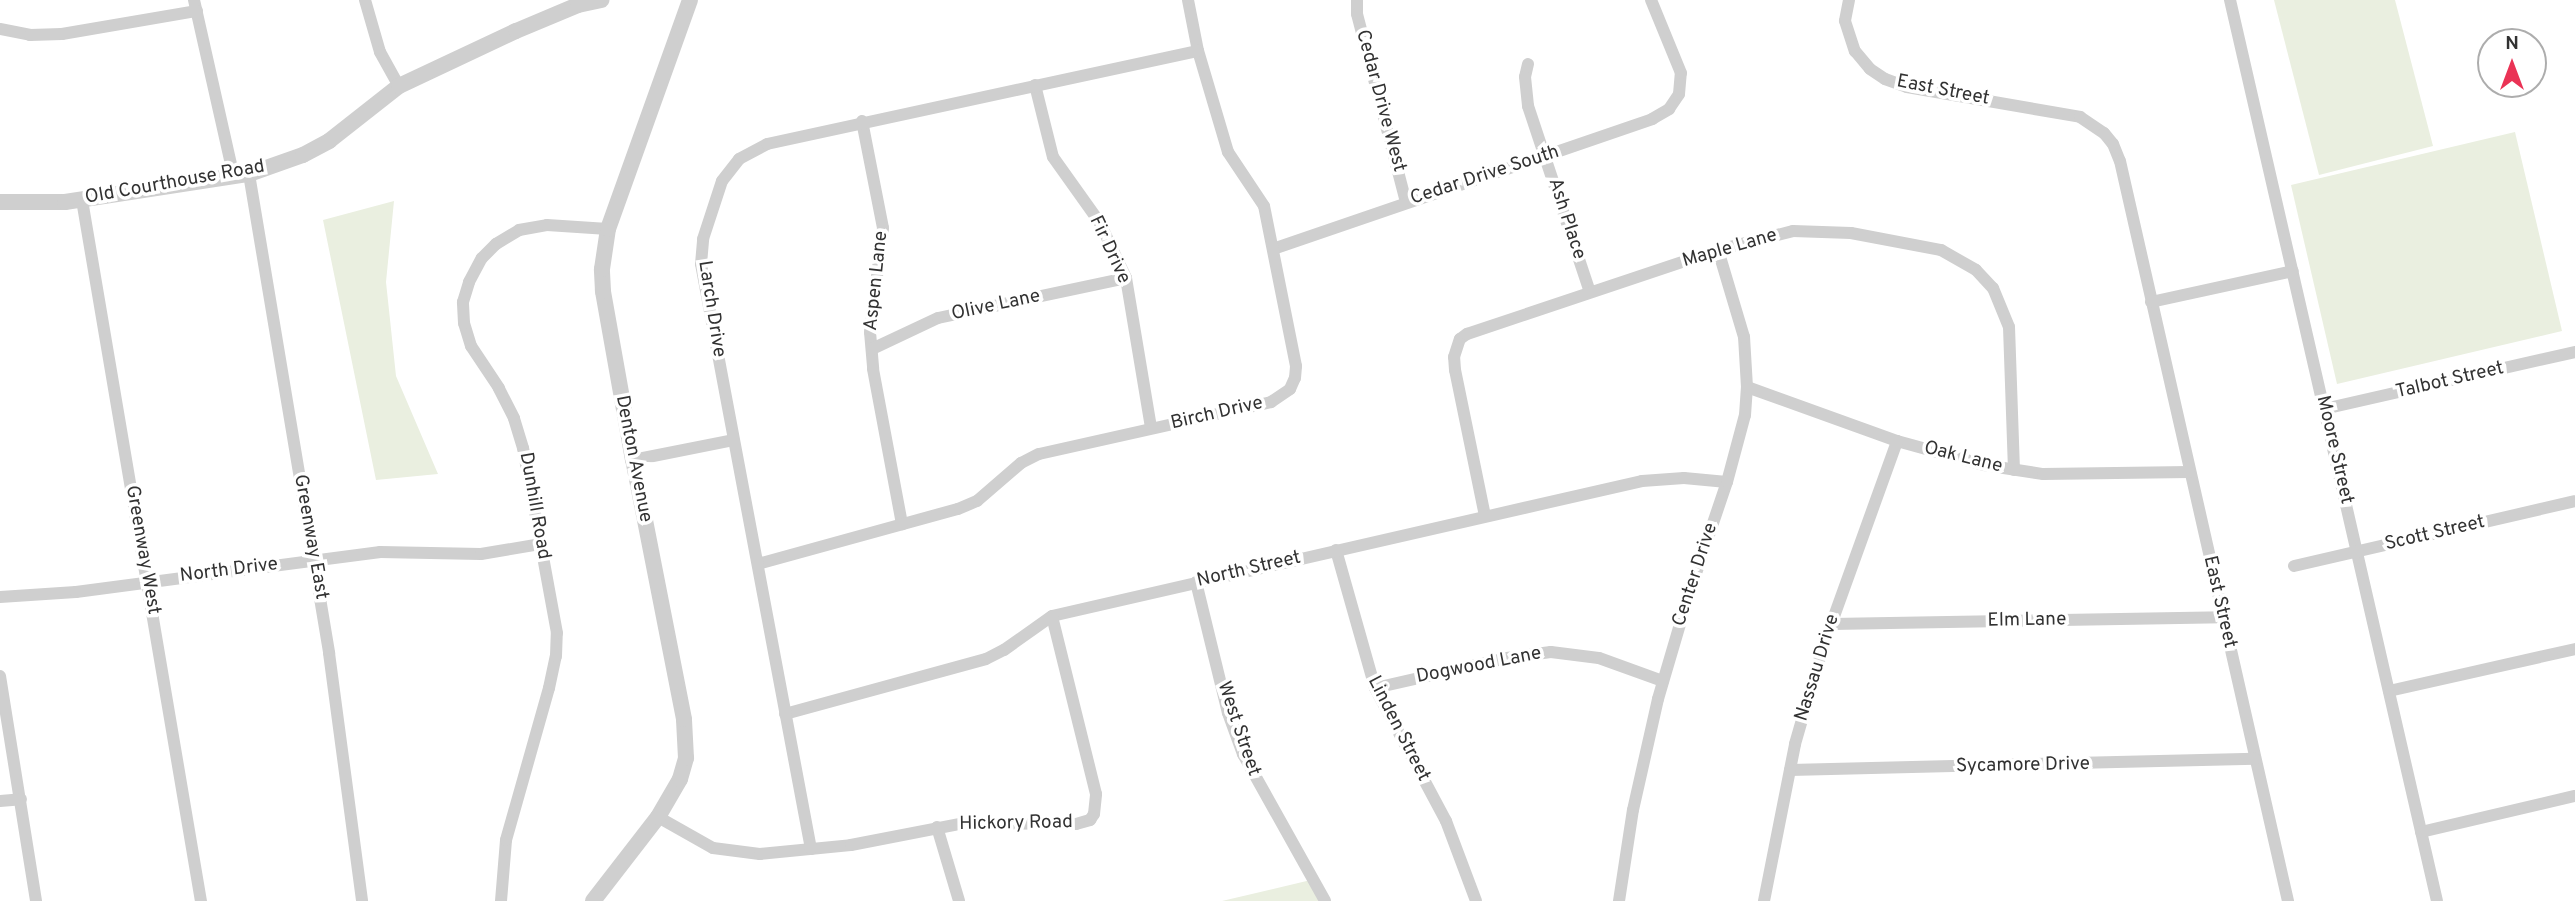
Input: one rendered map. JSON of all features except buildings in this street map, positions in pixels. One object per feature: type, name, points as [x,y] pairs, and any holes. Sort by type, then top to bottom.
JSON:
[{"type":"street","points":[[365,0],[380,52],[399,86]]},
{"type":"street","name":"Old Courthouse Road","points":[[0,202],[82,200],[241,175],[303,155],[329,141],[399,86],[516,31],[578,5],[601,0]]},
{"type":"street","name":"Denton Avenue","points":[[593,901],[658,817],[680,779],[687,740],[603,291],[603,258],[608,229],[690,0]]},
{"type":"street","name":"Birch Drive","points":[[758,564],[977,501],[1021,463],[1039,454],[1271,402],[1290,389],[1296,378],[1296,366],[1264,206],[1228,152],[1198,51],[1188,0]]},
{"type":"street","name":"Cedar Drive West","points":[[1357,0],[1357,14],[1406,202]]},
{"type":"street","name":"Cedar Drive South","points":[[1272,248],[1652,119],[1670,109],[1682,85],[1678,62],[1651,0]]},
{"type":"street","name":"East Street","points":[[1849,0],[1847,30],[1855,51],[1870,69],[1885,79],[1907,87],[2080,117],[2092,124],[2113,144],[2120,161],[2288,901]]},
{"type":"street","name":"Moore Street","points":[[2230,0],[2437,901]]},
{"type":"street","points":[[0,29],[30,35],[62,34],[196,6]]},
{"type":"street","name":"Greenway East","points":[[196,6],[241,175],[314,561],[362,901]]},
{"type":"street","name":"Larch Drive","points":[[811,849],[701,264],[703,239],[722,181],[739,159],[767,144],[862,121],[1198,51]]},
{"type":"street","name":"Ash Place","points":[[1528,64],[1525,77],[1528,106],[1590,292]]},
{"type":"street","name":"Fir Drive","points":[[1035,85],[1053,157],[1100,223],[1126,278],[1151,428]]},
{"type":"street","name":"Aspen Lane","points":[[862,121],[883,228],[870,332],[902,524]]},
{"type":"street","name":"Greenway West","points":[[82,200],[201,901]]},
{"type":"street","name":"Dunhill Road","points":[[500,901],[500,882],[513,813],[556,656],[557,633],[523,448],[514,418],[471,346],[464,323],[463,302],[469,282],[482,258],[496,244],[519,230],[547,225],[608,229]]},
{"type":"street","name":"Maple Lane","points":[[1485,516],[1455,370],[1456,347],[1466,334],[1768,235],[1824,230],[1941,250],[1966,262],[1993,288],[2009,327],[2014,470]]},
{"type":"street","name":"Center Drive","points":[[1619,901],[1633,810],[1663,681],[1727,482],[1745,415],[1747,387],[1744,337],[1718,250]]},
{"type":"street","points":[[2151,302],[2293,271]]},
{"type":"street","name":"Olive Lane","points":[[872,349],[938,318],[1126,278]]},
{"type":"street","name":"Talbot Street","points":[[2324,409],[2575,352]]},
{"type":"street","name":"Oak Lane","points":[[1747,387],[1948,457],[2014,470],[2077,475],[2189,472]]},
{"type":"street","points":[[633,460],[733,440]]},
{"type":"street","name":"Nassau Drive","points":[[1764,901],[1790,770],[1832,624],[1897,441]]},
{"type":"street","name":"North Street","points":[[785,713],[986,659],[1004,650],[1052,616],[1642,481],[1684,478],[1727,482]]},
{"type":"street","name":"Scott Street","points":[[2294,566],[2575,501]]},
{"type":"street","name":"North Drive","points":[[0,597],[76,592],[395,551],[481,554],[541,544]]},
{"type":"street","name":"Linden Street","points":[[1336,550],[1375,688],[1446,821],[1476,901]]},
{"type":"street","name":"West Street","points":[[1196,582],[1228,713],[1243,754],[1325,901]]},
{"type":"street","name":"Hickory Road","points":[[658,817],[700,842],[729,852],[760,854],[862,843],[964,823],[1076,824],[1090,820],[1094,814],[1096,794],[1052,616]]},
{"type":"street","name":"Elm Lane","points":[[1832,624],[2223,617]]},
{"type":"street","points":[[2389,691],[2575,649]]},
{"type":"street","name":"Dogwood Lane","points":[[1375,688],[1518,656],[1551,652],[1599,658],[1663,681]]},
{"type":"street","points":[[0,676],[22,799],[36,901]]},
{"type":"street","name":"Sycamore Drive","points":[[1790,770],[2255,759]]},
{"type":"street","points":[[2421,832],[2575,796]]},
{"type":"street","points":[[0,801],[22,799]]},
{"type":"street","points":[[937,827],[959,901]]},
{"type":"shaded area","points":[[2274,0],[2395,0],[2433,146],[2319,175]]},
{"type":"shaded area","points":[[2515,132],[2562,331],[2337,384],[2291,185]]},
{"type":"shaded area","points":[[394,201],[386,282],[396,376],[438,474],[376,480],[323,220]]},
{"type":"shaded area","points":[[1315,879],[1325,901],[1222,901]]}]
